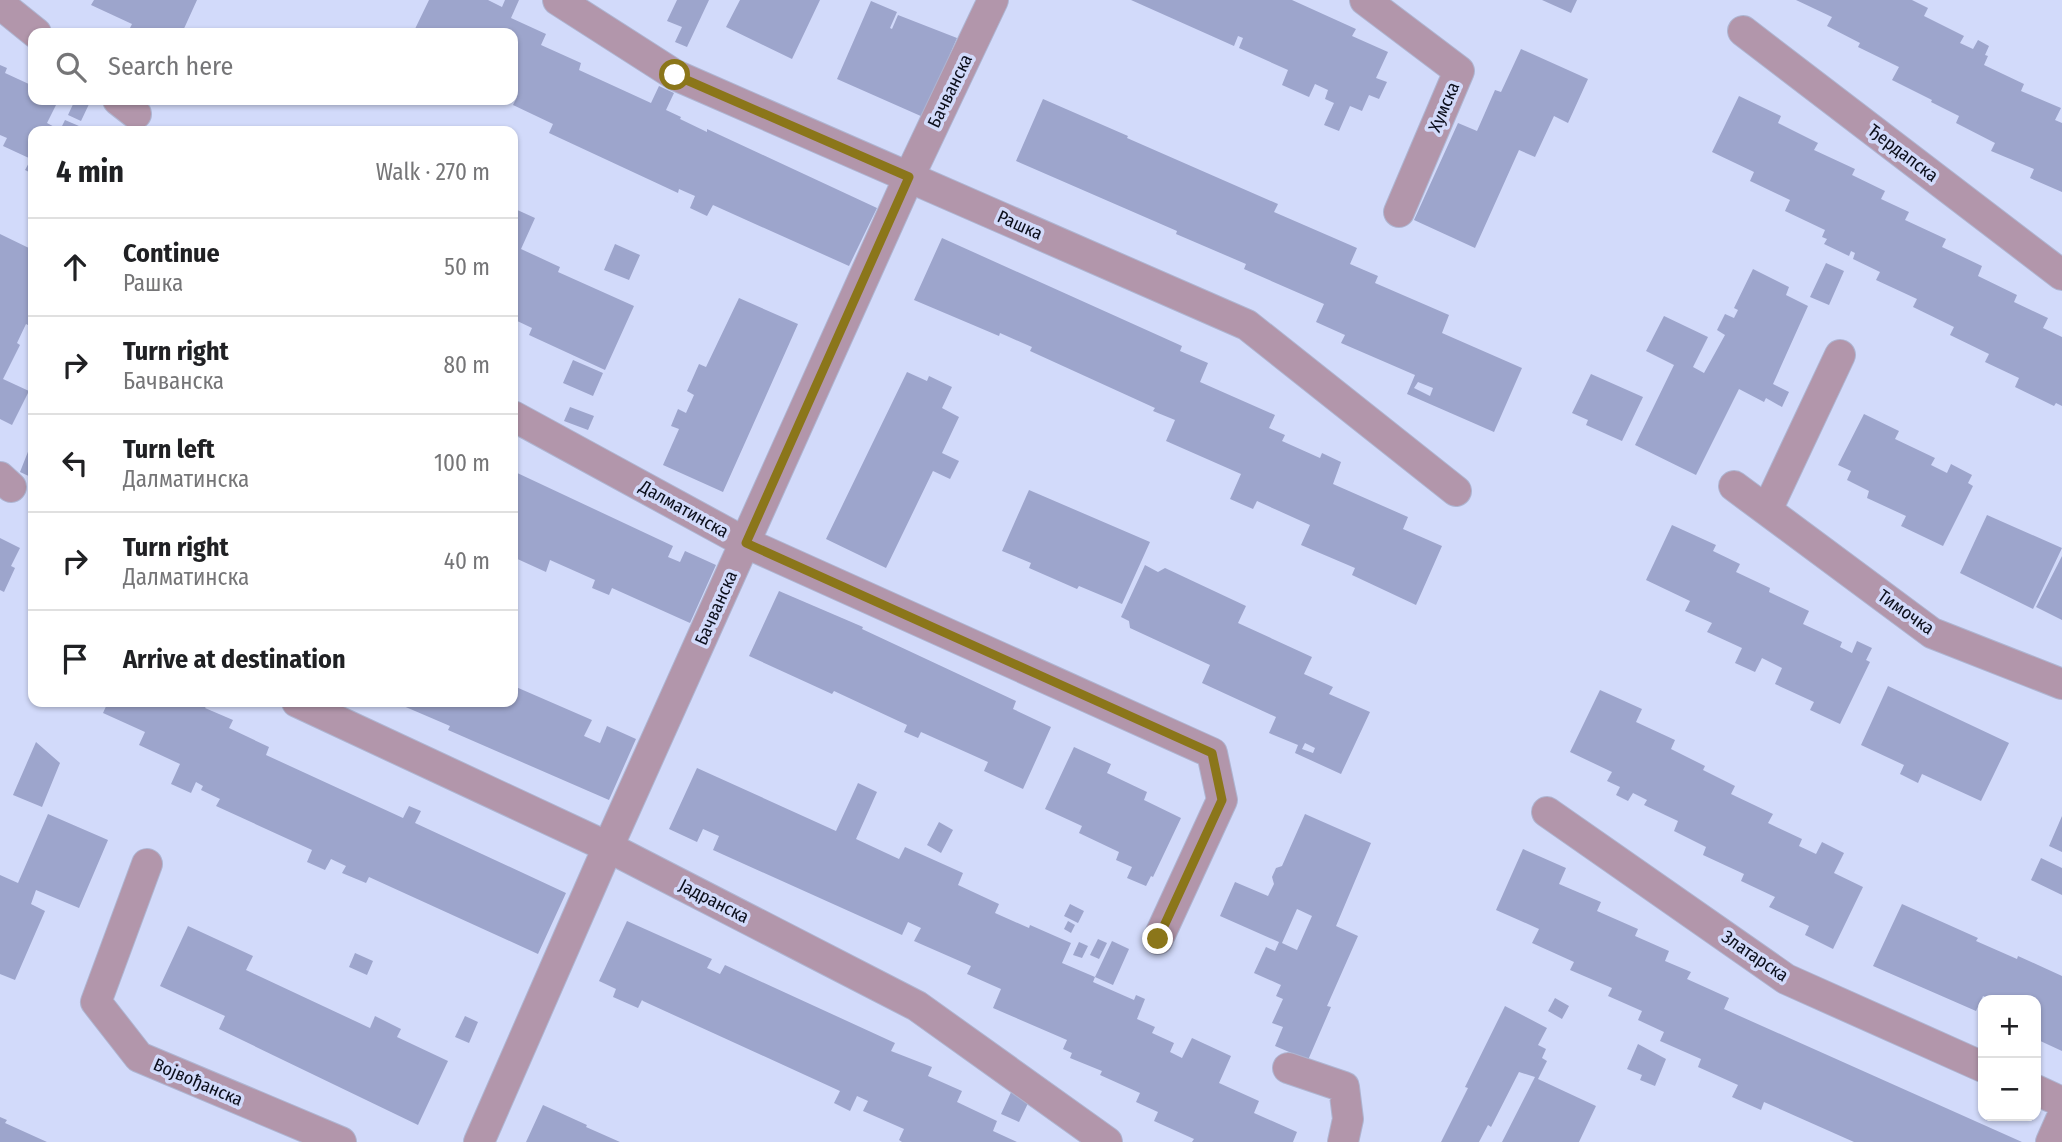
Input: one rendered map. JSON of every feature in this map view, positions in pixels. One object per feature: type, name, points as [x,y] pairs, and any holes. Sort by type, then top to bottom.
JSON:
[{"type":"street","name":"Рашка","points":[[558,0],[675,75],[1247,325],[1456,491]]},
{"type":"street","name":"Бачванска","points":[[479,1142],[608,847],[909,177],[993,0]]},
{"type":"street","name":"Хумска","points":[[1365,0],[1459,71],[1399,212]]},
{"type":"street","points":[[0,4],[30,28]]},
{"type":"street","name":"Ђердапска","points":[[1743,31],[2062,275]]},
{"type":"street","points":[[1767,510],[1840,355]]},
{"type":"street","name":"Далматинска","points":[[518,419],[746,543],[1212,753],[1222,800],[1158,939]]},
{"type":"street","name":"Тимочка","points":[[1734,486],[1933,633],[2062,684]]},
{"type":"street","name":"Јадранска","points":[[308,707],[608,847],[917,1006],[1107,1142]]},
{"type":"street","name":"Златарска","points":[[1547,812],[1786,979],[1978,1065]]},
{"type":"street","name":"Војвођанска","points":[[147,864],[96,1002],[139,1057],[341,1142]]},
{"type":"street","points":[[1288,1068],[1344,1087],[1348,1119],[1343,1142]]},
{"type":"street","points":[[2041,1092],[2062,1102]]},
{"type":"street","points":[[2051,1142],[2062,1117]]},
{"type":"building","points":[[94,0],[197,0],[184,28],[130,28],[132,24],[91,5]]},
{"type":"building","points":[[429,0],[488,0],[502,7],[505,0],[519,0],[511,18],[546,34],[541,45],[581,63],[579,70],[651,103],[659,86],[674,93],[666,110],[681,117],[680,119],[877,208],[849,266],[713,205],[707,216],[690,208],[695,196],[679,189],[678,193],[549,133],[553,124],[513,105],[518,105],[518,28],[415,28]]},
{"type":"building","points":[[677,0],[709,0],[687,47],[675,42],[682,27],[667,21]]},
{"type":"building","points":[[740,0],[820,0],[792,59],[726,27]]},
{"type":"building","points":[[1131,0],[1292,0],[1356,29],[1352,36],[1388,52],[1376,78],[1387,82],[1379,99],[1369,95],[1362,111],[1350,106],[1339,131],[1324,125],[1334,103],[1325,99],[1328,90],[1315,84],[1309,97],[1282,85],[1288,70],[1239,48],[1243,38],[1238,36],[1234,46]]},
{"type":"building","points":[[1542,0],[1577,0],[1571,13]]},
{"type":"building","points":[[1796,0],[1912,0],[1928,8],[1924,16],[1964,36],[1960,43],[1973,49],[1978,40],[1989,46],[1984,65],[2024,84],[2021,91],[2061,108],[2055,120],[2062,123],[2062,192],[2030,178],[2034,169],[1991,151],[1995,143],[1956,123],[1959,116],[1892,80],[1899,67],[1858,47],[1860,43],[1827,26],[1832,17]]},
{"type":"building","points":[[871,1],[897,12],[890,28],[892,29],[898,15],[957,38],[923,117],[837,79]]},
{"type":"building","points":[[1521,49],[1588,79],[1568,123],[1554,116],[1535,157],[1519,150],[1475,248],[1414,220],[1458,123],[1477,131],[1495,90],[1501,92]]},
{"type":"building","points":[[0,65],[7,68],[5,73],[28,84],[28,105],[56,105],[47,123],[53,126],[28,126],[28,158],[3,146],[7,138],[0,135]]},
{"type":"building","points":[[1739,96],[1781,116],[1778,123],[1818,143],[1814,150],[1855,169],[1852,175],[1885,191],[1881,199],[1909,212],[1905,220],[1946,239],[1942,247],[1982,266],[1978,276],[2017,295],[2014,302],[2048,318],[2043,328],[2062,337],[2062,406],[2056,403],[2054,406],[2015,387],[2019,378],[1985,362],[1989,354],[1950,335],[1954,327],[1913,307],[1917,299],[1876,280],[1880,272],[1853,259],[1855,253],[1851,251],[1849,256],[1824,244],[1827,239],[1822,237],[1825,230],[1785,211],[1790,200],[1750,181],[1754,172],[1712,152]]},
{"type":"building","points":[[1043,99],[1278,204],[1274,212],[1357,248],[1350,264],[1378,276],[1375,283],[1449,315],[1442,333],[1522,368],[1494,432],[1407,394],[1415,375],[1341,343],[1345,335],[1316,322],[1324,304],[1244,269],[1246,264],[1176,234],[1177,231],[1016,161]],"holes":[[[1418,382],[1433,388],[1430,396],[1414,388]]]},
{"type":"building","points":[[73,105],[89,105],[81,121],[68,115]]},
{"type":"building","points":[[65,120],[79,126],[62,126]]},
{"type":"building","points":[[518,210],[535,218],[521,249],[560,267],[558,272],[634,306],[605,370],[529,335],[532,328],[518,321]]},
{"type":"building","points":[[0,234],[28,248],[28,325],[26,324],[17,343],[20,345],[3,379],[28,391],[28,393],[12,425],[0,419]]},
{"type":"building","points":[[942,238],[1182,346],[1180,351],[1208,363],[1200,382],[1275,415],[1269,428],[1285,435],[1282,441],[1320,458],[1322,453],[1341,462],[1333,484],[1408,517],[1403,529],[1442,546],[1416,605],[1352,575],[1355,568],[1301,545],[1310,525],[1257,501],[1253,509],[1230,499],[1241,474],[1166,441],[1175,420],[1153,411],[1155,408],[1030,351],[1032,347],[914,300]]},
{"type":"building","points":[[615,244],[640,255],[629,280],[604,270]]},
{"type":"building","points":[[1826,263],[1844,271],[1829,305],[1810,297]]},
{"type":"building","points":[[1753,269],[1789,287],[1786,295],[1808,306],[1773,384],[1789,392],[1782,407],[1766,398],[1764,402],[1739,389],[1696,475],[1635,445],[1674,365],[1646,351],[1664,316],[1708,337],[1693,367],[1704,373],[1725,335],[1717,330],[1725,314],[1734,318],[1738,310],[1734,308]]},
{"type":"building","points":[[739,298],[798,324],[723,492],[663,465],[679,429],[671,426],[678,409],[686,413],[694,395],[687,391],[699,364],[706,367]]},
{"type":"building","points":[[573,360],[603,373],[593,396],[563,383]]},
{"type":"building","points":[[907,372],[927,381],[929,376],[952,387],[942,408],[959,417],[942,453],[959,461],[950,479],[933,471],[886,568],[826,539]]},
{"type":"building","points":[[1591,374],[1643,397],[1622,441],[1586,425],[1588,420],[1572,413]]},
{"type":"building","points":[[570,407],[594,416],[588,430],[564,421]]},
{"type":"building","points":[[1864,414],[1899,431],[1895,439],[1935,458],[1931,465],[1947,473],[1951,464],[1972,475],[1968,483],[1973,486],[1943,546],[1901,526],[1906,516],[1867,498],[1869,491],[1847,480],[1851,471],[1838,465]]},
{"type":"building","points":[[28,452],[28,476],[20,472]]},
{"type":"building","points":[[518,473],[673,546],[668,557],[680,562],[685,551],[716,565],[690,623],[612,588],[609,595],[592,588],[595,580],[550,560],[546,572],[518,559]]},
{"type":"building","points":[[1029,490],[1150,542],[1122,604],[1079,586],[1077,589],[1029,568],[1031,563],[1002,551]]},
{"type":"building","points":[[1987,515],[2062,548],[2033,609],[1960,573]]},
{"type":"building","points":[[1672,525],[1716,545],[1713,551],[1740,564],[1736,572],[1809,611],[1803,624],[1842,642],[1840,647],[1852,653],[1857,641],[1872,648],[1866,660],[1870,662],[1840,724],[1810,710],[1814,702],[1775,684],[1782,668],[1762,658],[1755,672],[1735,663],[1742,648],[1707,632],[1712,623],[1685,611],[1690,601],[1646,580]]},
{"type":"building","points":[[0,538],[20,548],[11,566],[15,568],[4,592],[0,590]]},
{"type":"building","points":[[2062,556],[2062,620],[2036,607]]},
{"type":"building","points":[[1145,565],[1158,572],[1165,568],[1246,606],[1238,623],[1312,657],[1304,674],[1333,687],[1329,694],[1370,712],[1341,774],[1295,753],[1298,745],[1269,733],[1276,717],[1202,683],[1210,665],[1130,628],[1129,621],[1121,617]],"holes":[[[1305,743],[1315,748],[1313,753],[1302,749]]]},
{"type":"building","points":[[779,591],[863,627],[862,629],[1016,701],[1013,709],[1051,727],[1023,789],[984,771],[988,762],[921,732],[918,738],[904,732],[907,725],[749,656]]},
{"type":"building","points":[[1888,686],[2009,743],[1981,801],[1922,774],[1918,783],[1900,774],[1904,765],[1861,745]]},
{"type":"building","points":[[518,688],[592,720],[584,736],[600,743],[607,726],[636,739],[609,800],[448,730],[450,726],[406,707],[518,707]]},
{"type":"building","points":[[1600,690],[1642,709],[1636,722],[1675,740],[1671,749],[1705,766],[1703,770],[1735,786],[1731,794],[1773,814],[1768,823],[1802,839],[1799,846],[1816,854],[1822,842],[1844,853],[1834,873],[1863,887],[1833,949],[1805,935],[1809,926],[1769,907],[1775,897],[1741,881],[1744,874],[1703,855],[1706,847],[1674,831],[1678,821],[1644,805],[1647,800],[1633,793],[1628,801],[1616,795],[1620,787],[1607,781],[1612,772],[1570,752]]},
{"type":"building","points":[[106,707],[206,707],[233,720],[229,728],[269,747],[266,755],[403,818],[409,806],[421,811],[415,823],[566,893],[538,954],[369,877],[366,883],[342,873],[346,866],[331,859],[325,870],[307,862],[312,850],[216,806],[220,799],[201,790],[203,786],[196,782],[191,793],[171,784],[180,764],[139,745],[145,732],[103,713]]},
{"type":"building","points":[[36,742],[60,763],[42,807],[13,795]]},
{"type":"building","points":[[1074,747],[1111,764],[1107,773],[1147,792],[1144,800],[1181,818],[1153,877],[1151,876],[1146,886],[1127,878],[1132,867],[1116,860],[1119,852],[1079,833],[1082,826],[1045,809]]},
{"type":"building","points":[[697,768],[836,831],[858,783],[877,792],[856,839],[899,859],[905,847],[963,873],[958,885],[999,904],[995,913],[1071,943],[1062,963],[1095,977],[1093,982],[1134,1000],[1136,995],[1145,999],[1137,1019],[1155,1027],[1152,1033],[1174,1043],[1170,1052],[1182,1058],[1192,1038],[1231,1056],[1219,1083],[1259,1101],[1254,1113],[1297,1132],[1293,1142],[1192,1142],[1194,1139],[1154,1121],[1158,1112],[1136,1102],[1140,1093],[1100,1075],[1102,1071],[1070,1058],[1072,1053],[1063,1049],[1067,1040],[993,1008],[1001,989],[967,974],[971,966],[914,941],[921,928],[908,922],[902,935],[713,850],[719,836],[703,829],[697,842],[669,829]]},
{"type":"building","points":[[48,814],[108,840],[79,908],[36,890],[31,904],[45,911],[15,980],[0,974],[0,875],[18,883]]},
{"type":"building","points":[[1305,814],[1371,843],[1336,926],[1358,936],[1327,1006],[1331,1007],[1308,1060],[1275,1046],[1283,1027],[1272,1023],[1283,999],[1276,996],[1281,985],[1254,973],[1266,947],[1275,951],[1279,942],[1220,916],[1235,882],[1268,896],[1274,884],[1272,877],[1276,868],[1282,866]],"holes":[[[1297,909],[1312,916],[1297,950],[1282,943]]]},
{"type":"building","points":[[2062,816],[2062,852],[2049,846]]},
{"type":"building","points":[[939,822],[953,830],[941,853],[927,845]]},
{"type":"building","points":[[1523,849],[1566,868],[1559,884],[1601,902],[1597,911],[1638,929],[1635,936],[1669,951],[1665,961],[1691,972],[1687,979],[1729,998],[1724,1009],[2022,1142],[1854,1142],[1764,1102],[1761,1110],[1732,1097],[1738,1085],[1698,1067],[1701,1059],[1660,1041],[1664,1032],[1638,1020],[1642,1011],[1608,996],[1612,988],[1570,970],[1574,962],[1532,943],[1539,929],[1496,910]]},
{"type":"building","points":[[2041,858],[2062,868],[2062,895],[2031,880]]},
{"type":"building","points":[[1070,904],[1084,911],[1078,923],[1064,916]]},
{"type":"building","points":[[1902,904],[1978,938],[1976,941],[2062,976],[2062,1051],[2041,1041],[2041,995],[1978,995],[1976,1011],[1873,966]]},
{"type":"building","points":[[627,921],[712,959],[707,968],[720,974],[725,965],[895,1043],[891,1051],[932,1067],[928,1076],[962,1091],[957,1102],[997,1121],[993,1131],[1017,1142],[902,1142],[899,1140],[904,1129],[863,1111],[868,1101],[857,1096],[850,1111],[834,1103],[840,1091],[642,1000],[638,1008],[613,997],[616,989],[599,981]]},
{"type":"building","points":[[1068,921],[1075,925],[1071,933],[1064,929]]},
{"type":"building","points":[[188,926],[253,956],[246,970],[370,1028],[375,1016],[401,1029],[397,1037],[448,1061],[418,1125],[219,1029],[225,1016],[160,986]]},
{"type":"building","points":[[1098,939],[1107,943],[1099,959],[1090,955]]},
{"type":"building","points":[[1112,941],[1129,949],[1113,985],[1095,977]]},
{"type":"building","points":[[1079,942],[1088,946],[1082,958],[1073,955]]},
{"type":"building","points":[[355,953],[373,961],[367,975],[349,967]]},
{"type":"building","points":[[1555,998],[1569,1006],[1562,1019],[1548,1011]]},
{"type":"building","points":[[1505,1006],[1547,1028],[1538,1045],[1546,1049],[1542,1058],[1547,1061],[1538,1079],[1596,1106],[1579,1142],[1502,1142],[1535,1077],[1519,1072],[1491,1127],[1488,1125],[1479,1142],[1441,1142]]},
{"type":"building","points":[[465,1016],[478,1022],[469,1043],[455,1037]]},
{"type":"building","points":[[1638,1044],[1666,1059],[1655,1086],[1640,1080],[1642,1075],[1627,1069]]},
{"type":"building","points":[[1013,1088],[1031,1097],[1019,1122],[1001,1114]]},
{"type":"building","points":[[543,1105],[587,1125],[586,1127],[620,1142],[526,1142]]},
{"type":"building","points":[[0,1117],[7,1120],[5,1123],[47,1142],[0,1142]]},
{"type":"route","points":[[675,75],[909,177],[746,543],[1212,753],[1222,800],[1158,939]]}]
